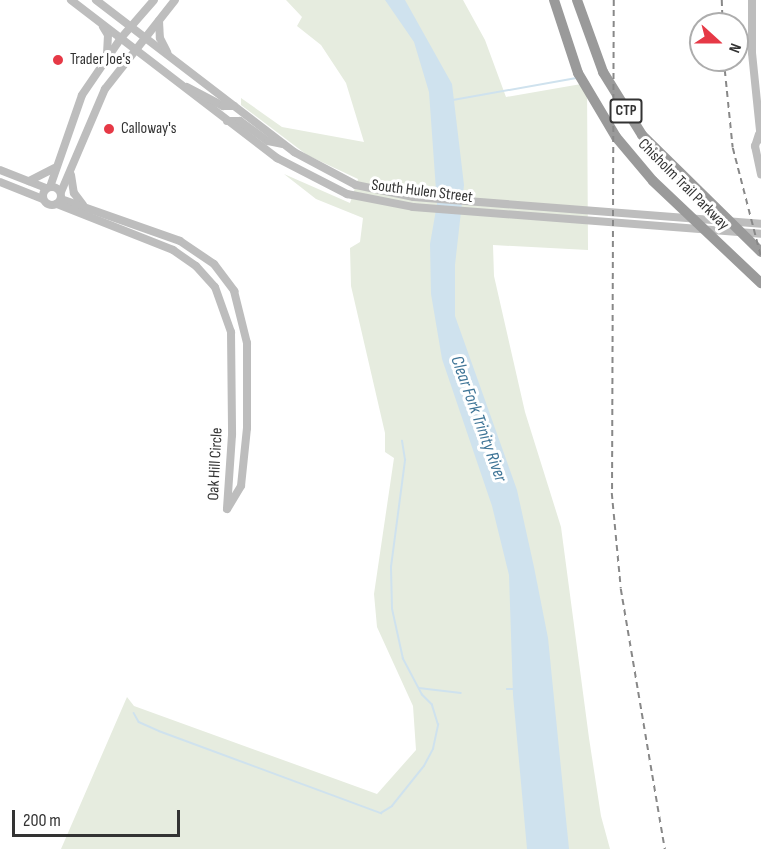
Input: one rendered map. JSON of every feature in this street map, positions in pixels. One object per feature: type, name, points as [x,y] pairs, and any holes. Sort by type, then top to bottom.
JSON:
[{"type":"highway","name":"Chisholm Trail Parkway","points":[[554,0],[579,73],[616,137],[653,181],[761,283]]},
{"type":"highway","name":"Chisholm Trail Parkway","points":[[577,0],[603,72],[642,135],[761,252]]},
{"type":"main road","name":"South Hulen Street","points":[[71,0],[227,121],[297,171],[353,196],[405,206],[761,234]]},
{"type":"main road","name":"South Hulen Street","points":[[96,0],[283,144],[317,167],[356,185],[414,197],[761,224]]},
{"type":"main road","points":[[43,198],[82,95],[130,26],[154,0]]},
{"type":"main road","points":[[0,182],[43,198],[49,205],[59,198],[71,174],[98,102],[173,0]]},
{"type":"main road","points":[[752,0],[760,137],[755,146],[761,174]]},
{"type":"main road","points":[[162,16],[160,38],[167,54]]},
{"type":"main road","points":[[101,23],[108,35],[106,59]]},
{"type":"main road","points":[[175,81],[205,93],[223,106],[234,106]]},
{"type":"main road","points":[[227,121],[240,121],[268,141],[283,144]]},
{"type":"main road","points":[[29,181],[55,168]]},
{"type":"main road","points":[[0,170],[48,188],[59,198]]},
{"type":"main road","points":[[71,174],[74,193],[84,206]]},
{"type":"main road","name":"Oak Hill Circle","points":[[59,198],[187,245],[214,264],[234,291],[247,343],[248,428],[242,486],[227,509],[232,435],[231,332],[215,287],[196,266],[173,250],[59,198]]},
{"type":"shaded area","points":[[286,0],[463,0],[485,40],[506,97],[587,83],[588,250],[493,245],[494,276],[525,412],[561,527],[589,738],[601,816],[610,849],[61,849],[127,697],[134,706],[377,794],[416,750],[413,706],[377,627],[374,594],[394,458],[385,452],[385,433],[351,286],[350,248],[360,242],[363,218],[316,199],[284,174],[350,203],[358,179],[307,155],[241,105],[241,98],[282,127],[364,142],[346,83],[321,45],[297,26],[302,17]]},
{"type":"water","name":"Clear Fork Trinity River","points":[[385,0],[405,0],[452,84],[464,185],[455,265],[455,316],[517,490],[534,567],[548,638],[569,849],[527,849],[513,695],[509,575],[492,506],[442,359],[431,294],[430,244],[437,204],[429,92],[414,42]]},
{"type":"waterway","points":[[453,100],[576,78]]},
{"type":"waterway","points":[[134,713],[139,722],[159,731],[381,813],[392,806],[424,766],[433,749],[438,725],[432,705],[422,695],[403,659],[392,609],[391,567],[405,460],[402,441]]},
{"type":"waterway","points":[[419,688],[461,693]]},
{"type":"waterway","points":[[507,689],[515,689]]},
{"type":"railway","points":[[614,0],[612,493],[621,589],[665,849]]},
{"type":"railway","points":[[722,0],[722,12]]},
{"type":"railway","points":[[725,72],[733,148],[761,256]]},
{"type":"place","name":"Trader Joe's","points":[[58,60]]},
{"type":"place","name":"Calloway's","points":[[109,129]]}]
